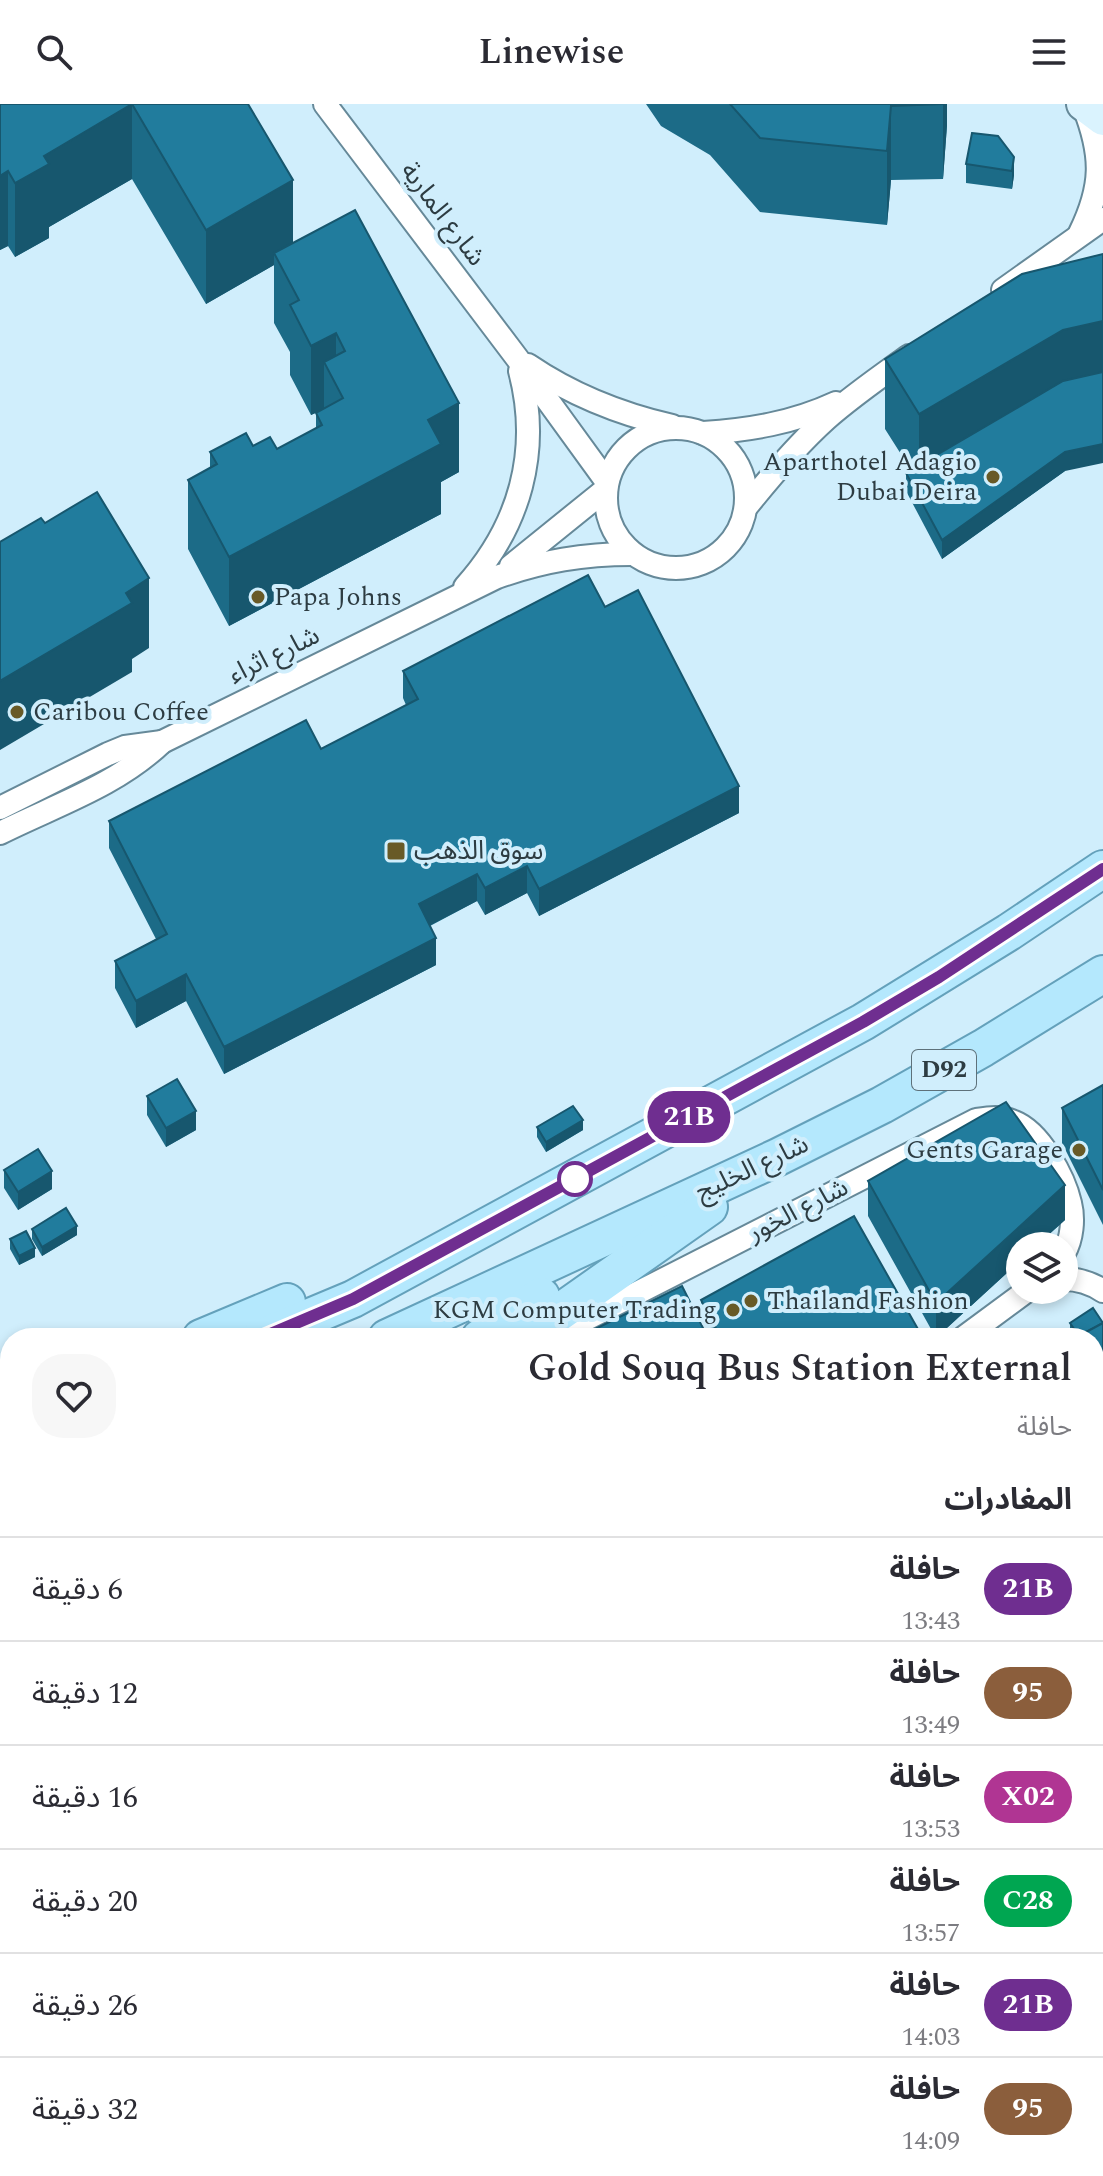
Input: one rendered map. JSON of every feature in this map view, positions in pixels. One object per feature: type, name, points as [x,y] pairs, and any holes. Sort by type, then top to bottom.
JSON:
[{"type":"main road","points":[[1083,104],[1103,119]]},
{"type":"main road","points":[[284,1328],[353,1299],[863,1022],[939,977],[1103,869]]},
{"type":"main road","name":"شارع الخليج","points":[[410,1328],[778,1157],[882,1105],[983,1048],[1103,974]]},
{"type":"main road","points":[[537,1328],[778,1157]]},
{"type":"main road","points":[[494,1328],[571,1274],[629,1226]]},
{"type":"main road","points":[[225,1328],[350,1275],[480,1231]]},
{"type":"street","name":"شارع المارية","points":[[325,104],[517,358],[606,486]]},
{"type":"street","points":[[1080,234],[1093,210],[1100,183],[1100,156],[1094,129],[1083,104]]},
{"type":"street","points":[[984,303],[1103,219]]},
{"type":"street","points":[[747,506],[797,446],[855,394],[933,339]]},
{"type":"street","name":"شارع المارية","points":[[517,358],[547,378],[611,409],[692,431]]},
{"type":"street","points":[[457,596],[481,569],[502,538],[517,504],[526,468],[529,431],[526,394],[517,358]]},
{"type":"street","points":[[692,431],[718,442],[732,455],[741,470],[747,506],[743,520],[735,537],[722,552],[706,562],[687,568],[649,564],[632,554],[619,541],[606,508],[606,486],[614,464],[626,448],[642,436],[661,430],[742,430],[781,423],[819,411],[855,394]]},
{"type":"street","name":"شارع اثراء","points":[[497,577],[606,486]]},
{"type":"street","name":"شارع اثراء","points":[[0,808],[125,747],[162,742],[497,577],[563,558],[632,554]]},
{"type":"street","name":"شارع اثراء","points":[[0,833],[119,777],[162,742]]},
{"type":"street","name":"شارع الخور","points":[[569,1328],[976,1120],[996,1117],[1015,1122],[1036,1137],[1063,1183],[1071,1204],[1070,1232]]},
{"type":"street","points":[[1078,1280],[1103,1291]]},
{"type":"street","points":[[977,1328],[1009,1304]]},
{"type":"building","points":[[0,104],[132,104],[44,156],[49,164],[15,183],[8,171],[0,176]]},
{"type":"building","points":[[132,104],[248,104],[293,180],[206,230]]},
{"type":"building","points":[[730,104],[943,104],[891,106],[887,151],[760,138]]},
{"type":"building","points":[[972,133],[998,136],[1014,157],[1012,171],[966,164]]},
{"type":"building","points":[[355,210],[459,403],[428,420],[441,444],[229,557],[188,480],[217,464],[210,452],[246,433],[253,446],[270,437],[277,449],[322,425],[316,413],[343,398],[324,362],[345,351],[336,333],[311,346],[290,305],[299,300],[274,253]]},
{"type":"building","points":[[1103,254],[1103,321],[1063,330],[919,414],[885,359],[1022,274]]},
{"type":"building","name":"Aparthotel Adagio Dubai Deira","points":[[1103,372],[1103,444],[1065,452],[942,540],[906,473],[1063,381]]},
{"type":"building","points":[[97,492],[149,578],[126,593],[132,603],[0,681],[0,542],[41,518],[45,523]]},
{"type":"building","points":[[588,575],[605,607],[638,590],[739,786],[539,889],[527,866],[485,888],[477,874],[419,904],[436,938],[224,1047],[186,974],[136,1001],[115,961],[167,934],[109,821],[306,720],[321,749],[418,699],[403,671]]},
{"type":"building","points":[[177,1079],[196,1111],[166,1128],[147,1096]]},
{"type":"building","points":[[1103,1085],[1103,1190],[1062,1108]]},
{"type":"building","points":[[1006,1102],[1065,1185],[1014,1232],[1006,1232],[1006,1239],[936,1303],[868,1181]]},
{"type":"building","points":[[573,1106],[583,1120],[546,1142],[537,1127]]},
{"type":"building","points":[[38,1149],[52,1171],[18,1192],[4,1170]]},
{"type":"building","points":[[66,1208],[77,1226],[42,1247],[32,1229]]},
{"type":"building","points":[[854,1216],[917,1328],[716,1328],[701,1300]]},
{"type":"building","points":[[26,1231],[35,1248],[19,1256],[10,1239]]},
{"type":"building","points":[[682,1286],[703,1328],[597,1328]]},
{"type":"building","points":[[1093,1308],[1103,1323],[1094,1328],[1073,1328],[1070,1323]]},
{"type":"bus line","name":"21B","points":[[285,1328],[353,1299],[863,1022],[939,977],[1103,869]]},
{"type":"place","name":"Aparthotel Adagio Dubai Deira","points":[[993,477]]},
{"type":"place","name":"Papa Johns","points":[[258,597]]},
{"type":"place","name":"Caribou Coffee","points":[[17,712]]},
{"type":"place","name":"سوق الذهب","points":[[396,851]]},
{"type":"place","name":"Gents Garage","points":[[1079,1150]]},
{"type":"place","name":"Thailand Fashion","points":[[751,1301]]},
{"type":"place","name":"KGM Computer Trading","points":[[733,1310]]}]
